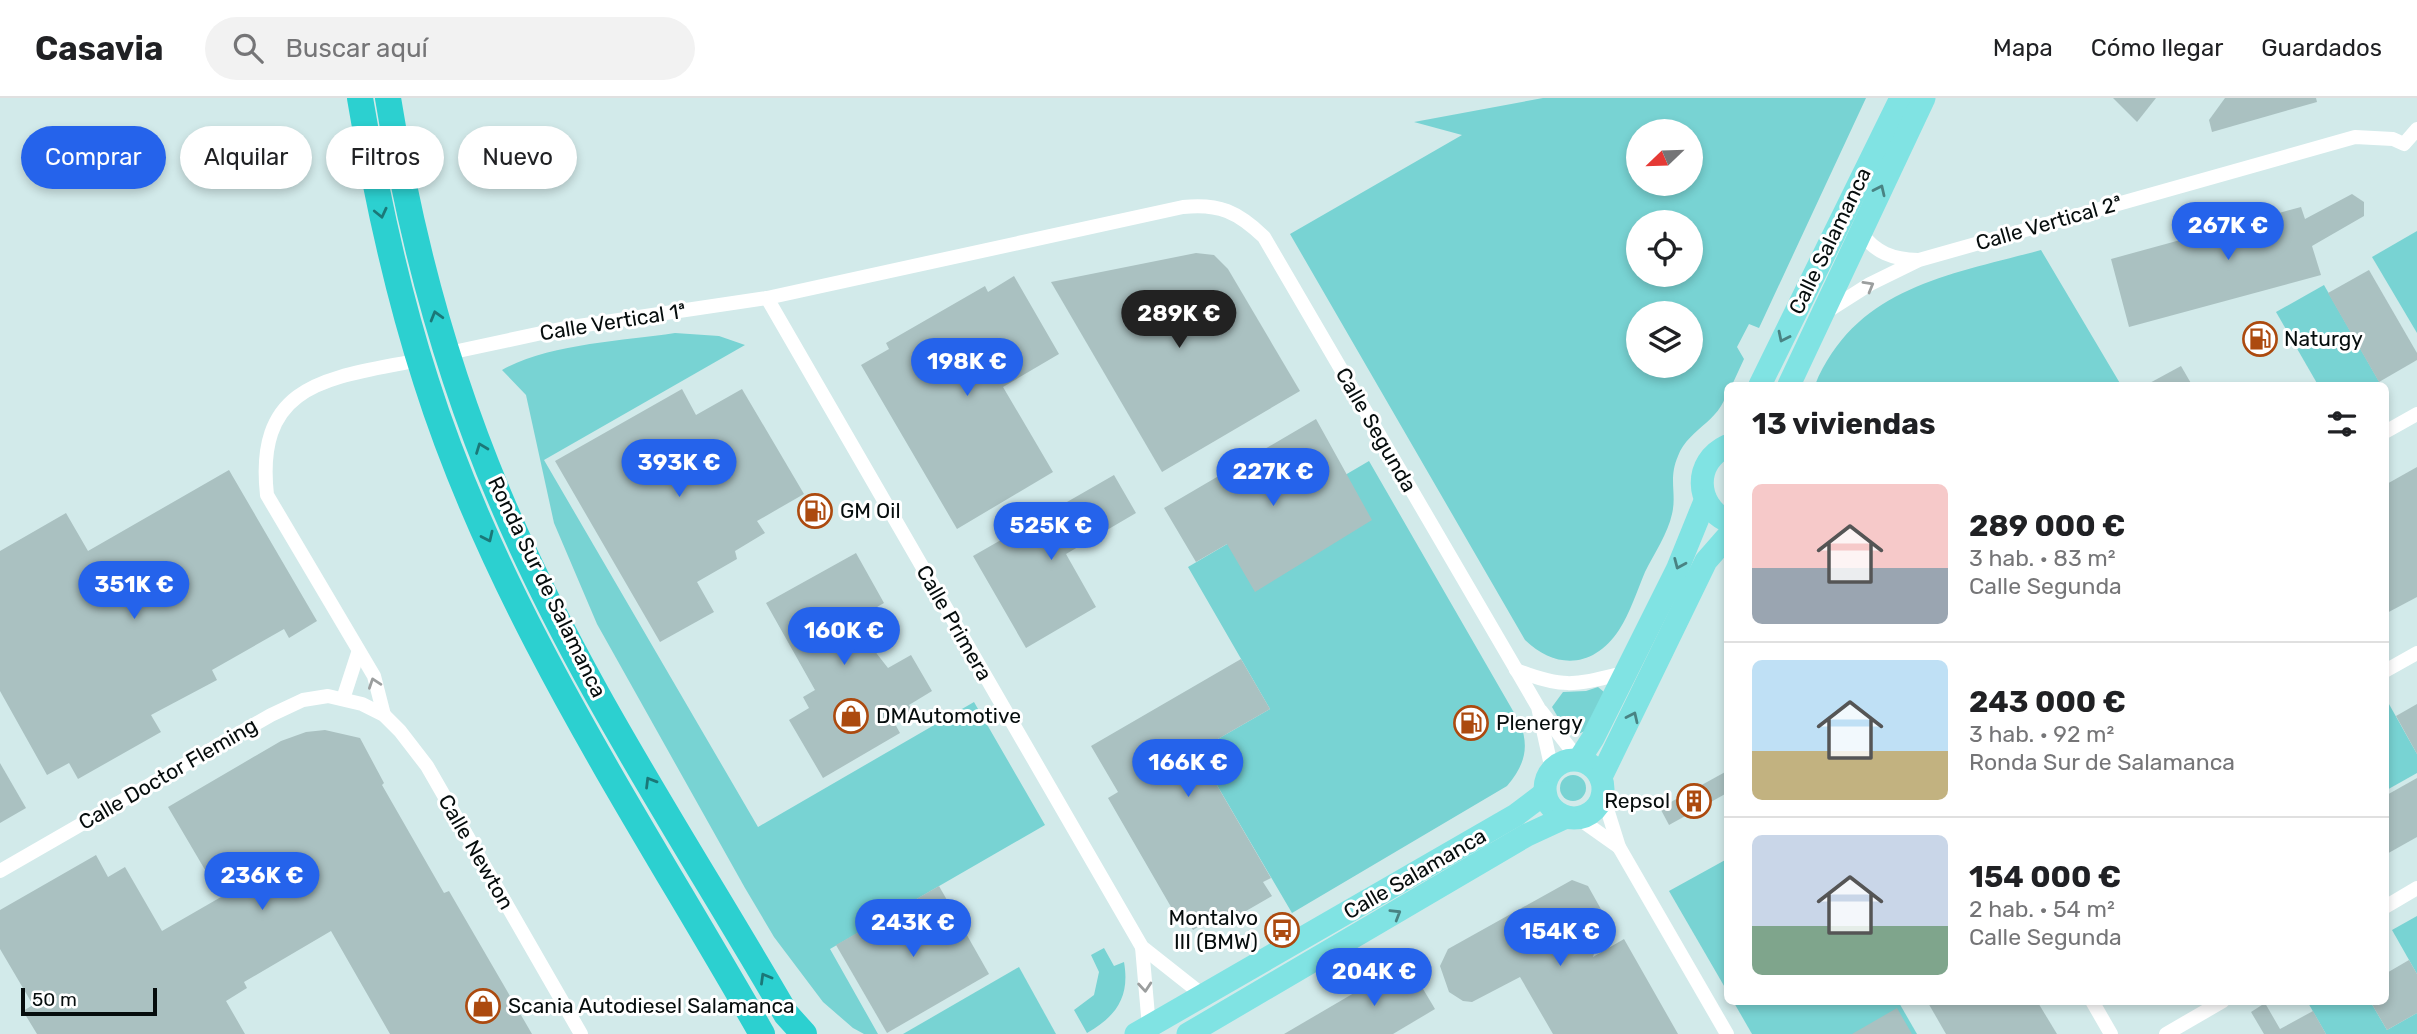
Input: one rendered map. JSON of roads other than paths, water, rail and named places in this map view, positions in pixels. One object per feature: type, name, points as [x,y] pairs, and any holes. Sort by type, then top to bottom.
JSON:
[{"type":"highway","name":"Ronda Sur de Salamanca","points":[[360,98],[391,261],[426,383],[475,509],[529,625],[762,1034]]},
{"type":"highway","name":"Ronda Sur de Salamanca","points":[[387,98],[400,176],[418,254],[454,378],[501,500],[607,710],[786,1014],[804,1034]]},
{"type":"main road","name":"Calle Salamanca","points":[[1761,382],[1901,98]]},
{"type":"main road","name":"Calle Salamanca","points":[[1790,382],[1924,98]]},
{"type":"main road","points":[[1724,448],[1706,466],[1701,484],[1705,501],[1717,516],[1724,520]]},
{"type":"main road","points":[[1579,760],[1593,738],[1677,570],[1705,501]]},
{"type":"main road","points":[[1602,787],[1592,766],[1579,760],[1563,763],[1552,771],[1545,783],[1545,793],[1552,808],[1572,818],[1594,811],[1602,787],[1706,561],[1724,540]]},
{"type":"main road","name":"Calle Salamanca","points":[[1143,1030],[1516,815],[1545,793]]},
{"type":"main road","name":"Calle Salamanca","points":[[1188,1034],[1219,1026],[1527,835],[1572,818]]},
{"type":"street","points":[[2417,129],[2404,144],[2417,153]]},
{"type":"street","name":"Calle Vertical 2ª","points":[[1822,315],[1870,284],[1919,260],[2356,137],[2393,139],[2404,144]]},
{"type":"street","name":"Calle Vertical 1ª","points":[[384,715],[374,676],[267,495],[264,464],[269,434],[286,406],[307,388],[352,374],[565,328],[766,298],[1183,207],[1219,206]]},
{"type":"street","name":"Calle Segunda","points":[[1219,206],[1245,218],[1264,237],[1538,707],[1579,760]]},
{"type":"street","name":"Calle Vertical 2ª","points":[[1860,232],[1873,249],[1896,259],[1919,260]]},
{"type":"street","name":"Calle Primera","points":[[766,298],[1142,947],[1204,996]]},
{"type":"street","points":[[2389,430],[2417,414]]},
{"type":"street","points":[[343,699],[358,653]]},
{"type":"street","points":[[2389,669],[2417,653]]},
{"type":"street","points":[[1516,670],[1551,684],[1583,683],[1624,673]]},
{"type":"street","name":"Calle Doctor Fleming","points":[[0,872],[271,715],[303,700],[328,696],[343,699]]},
{"type":"street","name":"Calle Newton","points":[[343,699],[362,704],[384,715],[422,759],[581,1034]]},
{"type":"street","name":"Calle Segunda","points":[[1538,707],[1552,771]]},
{"type":"street","points":[[1602,787],[1619,847],[1727,1034]]},
{"type":"street","points":[[1572,818],[1619,847]]},
{"type":"street","points":[[2389,905],[2417,888]]},
{"type":"street","name":"Calle Primera","points":[[1142,947],[1143,1030]]},
{"type":"street","points":[[2094,1005],[2111,1034]]},
{"type":"street","points":[[2166,1034],[2216,1005]]},
{"type":"place","name":"Naturgy","points":[[2260,339]]},
{"type":"place","name":"GM Oil","points":[[815,511]]},
{"type":"place","name":"DMAutomotive","points":[[851,716]]},
{"type":"place","name":"Plenergy","points":[[1471,723]]},
{"type":"place","name":"Repsol","points":[[1694,801]]},
{"type":"place","name":"Montalvo III (BMW)","points":[[1282,930]]},
{"type":"place","name":"Scania Autodiesel Salamanca","points":[[483,1006]]}]
